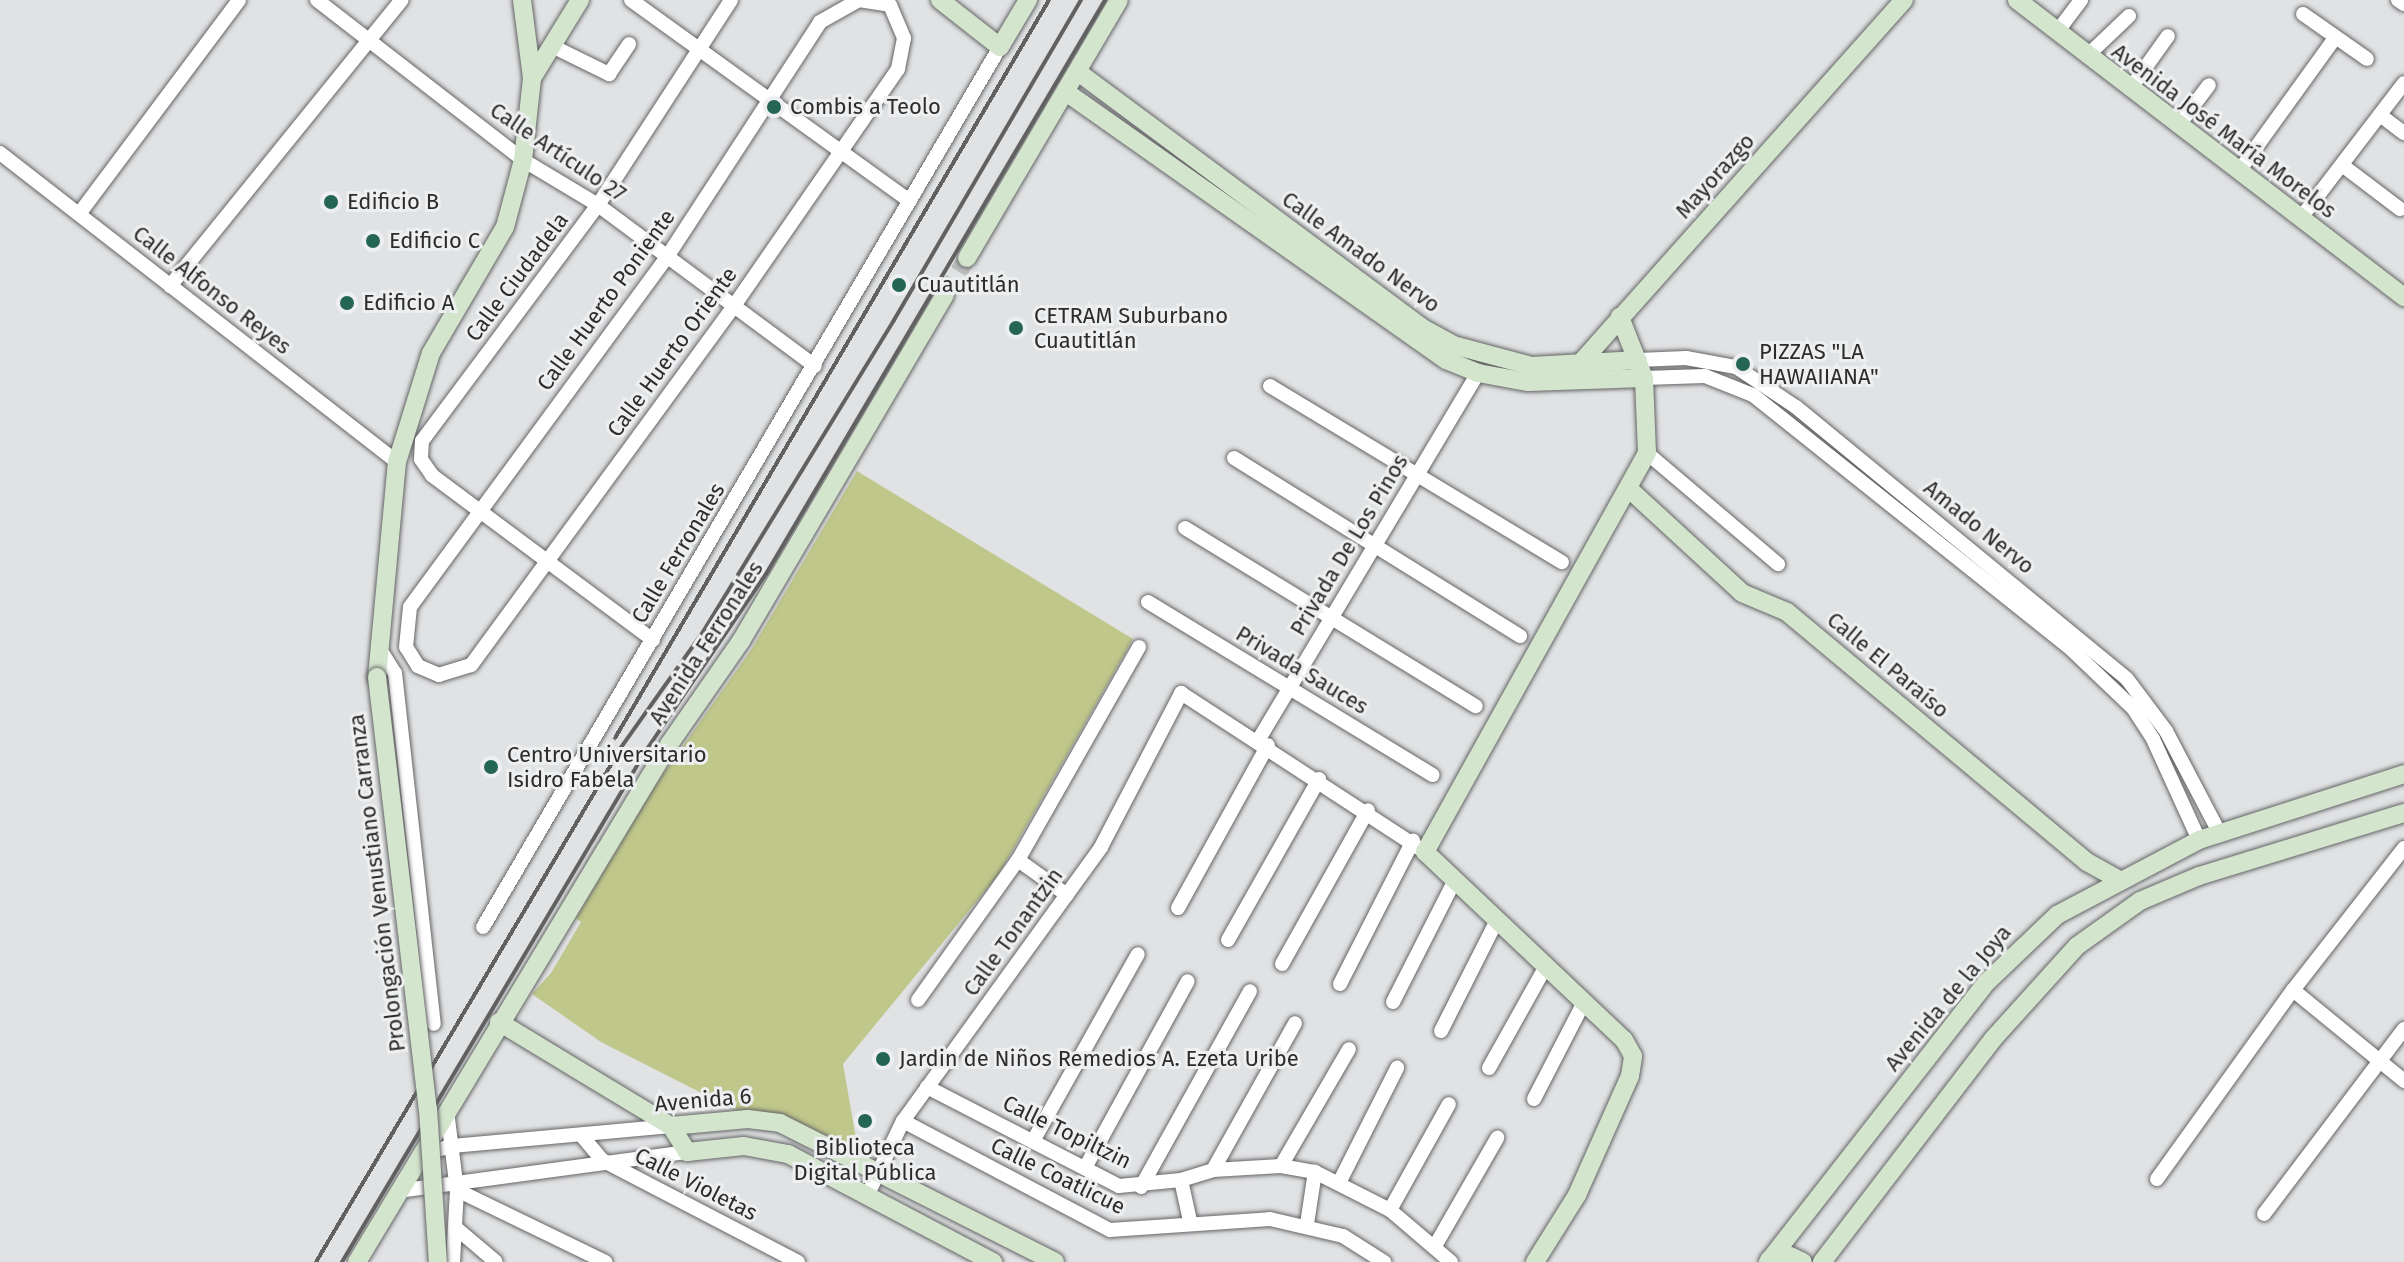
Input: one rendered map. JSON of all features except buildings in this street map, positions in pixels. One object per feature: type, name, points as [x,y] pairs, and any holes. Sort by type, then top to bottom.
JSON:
[{"type":"main road","name":"Prolongación Venustiano Carranza","points":[[438,1262],[437,1110],[377,677],[397,462],[431,353],[505,227],[523,160],[532,78],[522,0]]},
{"type":"main road","points":[[532,78],[580,0]]},
{"type":"main road","points":[[940,0],[1000,47],[1028,0]]},
{"type":"main road","points":[[967,258],[1119,0]]},
{"type":"main road","name":"Mayorazgo","points":[[1561,385],[1904,0]]},
{"type":"main road","name":"Avenida José María Morelos","points":[[2017,0],[2404,297]]},
{"type":"main road","name":"Calle Amado Nervo","points":[[1078,72],[1182,162],[1360,293],[1412,340],[1478,373],[1561,385],[1641,369]]},
{"type":"main road","name":"Calle Amado Nervo","points":[[1066,92],[1182,162]]},
{"type":"main road","name":"Calle Amado Nervo","points":[[1360,293],[1468,352],[1532,366],[1641,369]]},
{"type":"main road","name":"Avenida Ferronales","points":[[357,1262],[420,1155],[437,1110],[499,1022],[670,743],[741,641],[945,295]]},
{"type":"main road","points":[[1535,1262],[1577,1195],[1630,1076],[1633,1056],[1584,1002],[1419,846],[1647,453],[1641,369],[1620,317]]},
{"type":"main road","name":"Calle El Paraíso","points":[[1628,488],[1742,593],[1787,612],[2087,862],[2119,880]]},
{"type":"main road","name":"Avenida de la Joya","points":[[1768,1261],[2023,943],[2087,895],[2199,840],[2404,774]]},
{"type":"main road","points":[[1822,1262],[1993,1039],[2088,938],[2140,901],[2199,876],[2404,813]]},
{"type":"main road","points":[[499,1022],[671,1126],[687,1152],[767,1147],[993,1262]]},
{"type":"main road","name":"Avenida 6","points":[[671,1126],[764,1119],[879,1170],[1055,1262]]},
{"type":"main road","points":[[1768,1261],[1790,1256],[1803,1262]]},
{"type":"street","points":[[79,214],[239,0]]},
{"type":"street","name":"Calle Artículo 27","points":[[317,0],[523,160],[598,205],[815,366]]},
{"type":"street","points":[[170,286],[402,0]]},
{"type":"street","points":[[631,0],[704,48],[908,200],[1000,47]]},
{"type":"street","name":"Calle Ciudadela","points":[[479,511],[432,475],[421,459],[422,441],[598,205],[704,48],[731,0]]},
{"type":"street","name":"Calle Huerto Poniente","points":[[418,666],[406,647],[410,607],[667,257],[820,22],[859,0],[890,5]]},
{"type":"street","points":[[2057,32],[2081,0]]},
{"type":"street","points":[[2398,0],[2404,4]]},
{"type":"street","name":"Calle Huerto Oriente","points":[[418,666],[439,675],[471,665],[734,306],[898,69],[904,38],[890,5]]},
{"type":"street","points":[[2303,14],[2367,59]]},
{"type":"street","points":[[2087,56],[2129,16]]},
{"type":"street","points":[[2130,89],[2168,36]]},
{"type":"street","points":[[2239,171],[2335,38]]},
{"type":"street","points":[[552,46],[609,74],[629,44]]},
{"type":"street","points":[[2300,219],[2404,83]]},
{"type":"street","points":[[2178,126],[2209,85]]},
{"type":"street","points":[[2380,115],[2404,133]]},
{"type":"street","name":"Calle Alfonso Reyes","points":[[0,153],[397,462]]},
{"type":"street","points":[[2342,165],[2400,209]]},
{"type":"street","name":"Calle Ferronales","points":[[483,927],[815,366],[908,200]]},
{"type":"street","name":"Amado Nervo","points":[[1641,369],[1686,358],[1736,367],[1796,407],[2127,679],[2166,731],[2219,832]]},
{"type":"street","name":"Amado Nervo","points":[[1641,369],[1705,376],[1753,395],[2072,650],[2133,708],[2153,739],[2199,840]]},
{"type":"street","name":"Privada De Los Pinos","points":[[1178,908],[1289,689],[1478,373]]},
{"type":"street","points":[[1270,386],[1562,562]]},
{"type":"street","points":[[1647,453],[1778,564]]},
{"type":"street","points":[[1234,458],[1520,636]]},
{"type":"street","points":[[479,511],[653,640]]},
{"type":"street","points":[[1185,528],[1476,706]]},
{"type":"street","name":"Privada Sauces","points":[[1148,602],[1433,775]]},
{"type":"street","points":[[918,1000],[1018,860],[1139,647]]},
{"type":"street","name":"Prolongación Venustiano Carranza","points":[[381,651],[395,673],[434,1024]]},
{"type":"street","name":"Calle Tonantzin","points":[[867,1196],[903,1121],[1101,847],[1174,700],[1187,693],[1263,742]]},
{"type":"street","points":[[1263,742],[1419,846],[1340,984]]},
{"type":"street","points":[[1228,940],[1319,779]]},
{"type":"street","points":[[1282,964],[1368,810]]},
{"type":"street","points":[[2157,1179],[2293,990],[2404,848]]},
{"type":"street","points":[[1018,860],[1067,895]]},
{"type":"street","points":[[1393,1002],[1455,880]]},
{"type":"street","points":[[1441,1031],[1497,920]]},
{"type":"street","points":[[1033,1141],[1138,954]]},
{"type":"street","points":[[1489,1068],[1546,966]]},
{"type":"street","points":[[1085,1168],[1188,981]]},
{"type":"street","points":[[2293,990],[2404,1081]]},
{"type":"street","points":[[1141,1187],[1250,991]]},
{"type":"street","points":[[1534,1099],[1584,1002]]},
{"type":"street","points":[[1213,1170],[1295,1023]]},
{"type":"street","points":[[2264,1214],[2404,1029]]},
{"type":"street","points":[[1281,1166],[1349,1049]]},
{"type":"street","points":[[1340,1181],[1397,1068]]},
{"type":"street","name":"Calle Topiltzin","points":[[927,1087],[1119,1186],[1141,1187],[1213,1170],[1281,1166],[1315,1172],[1340,1181],[1390,1210],[1451,1262]]},
{"type":"street","points":[[1390,1210],[1449,1104]]},
{"type":"street","points":[[437,1110],[452,1146],[456,1185],[453,1262]]},
{"type":"street","name":"Calle Coatlicue","points":[[903,1121],[1110,1230],[1190,1221],[1270,1219],[1307,1224],[1343,1236],[1384,1262]]},
{"type":"street","name":"Avenida 6","points":[[420,1155],[452,1146],[671,1126]]},
{"type":"street","name":"Calle Violetas","points":[[582,1136],[602,1160],[798,1262]]},
{"type":"street","points":[[1435,1246],[1497,1138]]},
{"type":"street","points":[[398,1191],[456,1185],[602,1160],[687,1152]]},
{"type":"street","points":[[1307,1224],[1315,1172]]},
{"type":"street","points":[[1181,1180],[1190,1221]]},
{"type":"street","points":[[456,1185],[605,1262]]},
{"type":"street","points":[[456,1228],[496,1262]]},
{"type":"green space","points":[[857,471],[1133,639],[999,874],[843,1064],[858,1150],[787,1117],[737,1111],[601,1042],[532,994],[551,973],[581,922],[576,918],[656,784],[751,650]]},
{"type":"tunnel","points":[[945,295],[967,258]]},
{"type":"railway","points":[[615,738],[1049,0]]},
{"type":"railway","points":[[316,1262],[622,746],[701,635],[894,320],[1081,0]]},
{"type":"railway","points":[[342,1262],[647,749],[766,574],[1105,0]]},
{"type":"place","name":"Combis a Teolo","points":[[774,107]]},
{"type":"place","name":"Edificio B","points":[[331,202]]},
{"type":"place","name":"Edificio C","points":[[373,241]]},
{"type":"place","name":"Cuautitlán","points":[[899,285]]},
{"type":"place","name":"Edificio A","points":[[347,303]]},
{"type":"place","name":"CETRAM Suburbano Cuautitlán","points":[[1016,328]]},
{"type":"place","name":"PIZZAS \"LA HAWAIIANA\"","points":[[1743,364]]},
{"type":"place","name":"Centro Universitario Isidro Fabela","points":[[491,767]]},
{"type":"place","name":"Jardin de Niños Remedios A. Ezeta Uribe","points":[[883,1059]]},
{"type":"place","name":"Biblioteca Digital Pública","points":[[865,1121]]}]
